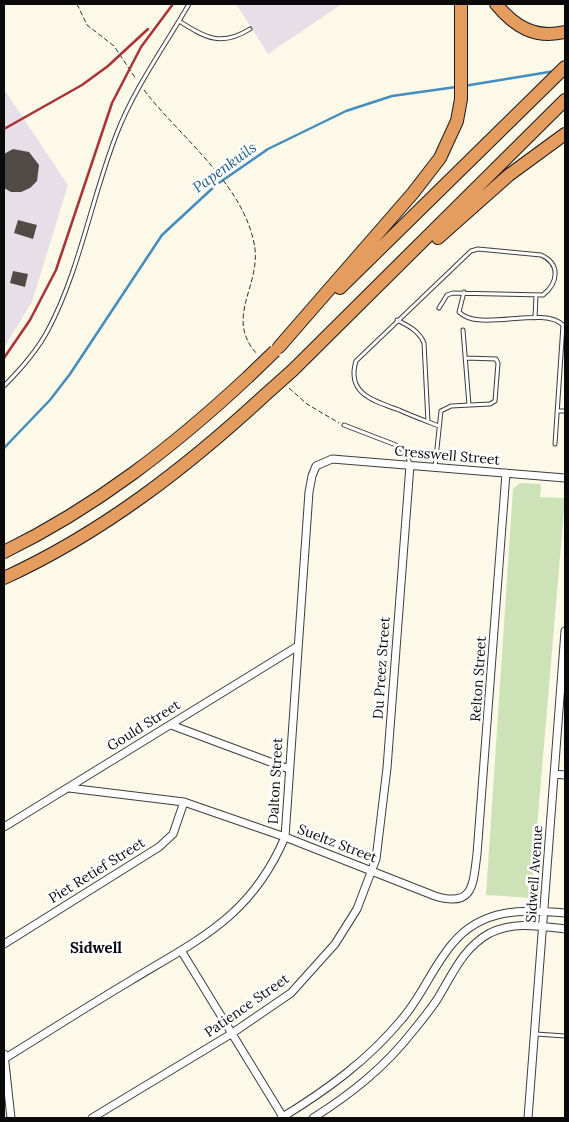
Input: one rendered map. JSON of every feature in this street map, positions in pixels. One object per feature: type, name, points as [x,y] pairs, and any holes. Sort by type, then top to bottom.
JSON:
[{"type":"highway","points":[[277,349],[427,176],[443,152],[457,121],[461,99],[461,4]]},
{"type":"highway","points":[[496,4],[513,23],[523,29],[544,34],[565,32]]},
{"type":"highway","points":[[4,552],[77,512],[132,476],[208,414],[565,67]]},
{"type":"highway","points":[[315,350],[565,100]]},
{"type":"highway","points":[[4,578],[60,550],[140,500],[195,458],[508,175],[565,134]]},
{"type":"street","name":"Cresswell Street","points":[[326,460],[565,478]]},
{"type":"street","name":"Dalton Street","points":[[5,1057],[182,952],[214,930],[239,908],[268,868],[285,837],[288,769],[312,476],[316,466],[326,460]]},
{"type":"street","name":"Du Preez Street","points":[[372,871],[378,846],[388,768],[410,465]]},
{"type":"street","name":"Relton Street","points":[[471,887],[477,854],[482,796],[506,473]]},
{"type":"street","name":"Sidwell Avenue","points":[[528,1118],[565,631]]},
{"type":"street","name":"Gould Street","points":[[4,827],[298,646]]},
{"type":"street","points":[[171,725],[288,769]]},
{"type":"street","points":[[554,774],[565,775]]},
{"type":"street","name":"Sueltz Street","points":[[69,788],[184,802],[285,837],[448,900],[460,900],[471,887]]},
{"type":"street","name":"Piet Retief Street","points":[[4,944],[159,847],[172,834],[184,802]]},
{"type":"street","name":"Patience Street","points":[[92,1118],[231,1034],[291,993],[317,966],[345,931],[372,871]]},
{"type":"street","points":[[182,952],[282,1118],[343,1078],[387,1036],[413,1006],[452,944],[465,930],[494,914],[509,912],[565,913]]},
{"type":"street","points":[[312,1118],[362,1085],[390,1059],[427,1014],[460,960],[480,939],[502,928],[513,926],[565,929]]},
{"type":"street","points":[[5,1057],[11,1118]]},
{"type":"lane","points":[[4,386],[33,354],[48,330],[61,301],[117,132],[136,94],[189,4]]},
{"type":"lane","points":[[179,21],[204,35],[225,41],[250,29]]},
{"type":"lane","points":[[439,308],[447,295],[464,292],[543,295],[555,282],[556,275],[549,258],[541,254],[478,248],[465,255],[356,361],[353,370],[355,380],[359,389],[370,399],[439,426]]},
{"type":"lane","points":[[464,292],[459,312],[471,320],[535,318],[559,321],[565,330],[555,444]]},
{"type":"lane","points":[[535,318],[536,295]]},
{"type":"lane","points":[[397,320],[415,330],[421,336],[424,343],[428,422]]},
{"type":"lane","points":[[462,330],[469,405]]},
{"type":"lane","points":[[435,467],[441,411],[445,407],[490,404],[495,401],[498,363],[492,357],[466,358]]},
{"type":"lane","points":[[558,411],[565,411]]},
{"type":"lane","points":[[344,425],[396,446],[407,453],[410,458],[410,465]]},
{"type":"lane","points":[[535,1034],[565,1036]]},
{"type":"path","points":[[204,159],[240,204],[254,244],[254,276],[242,313],[242,324],[244,336],[257,355]]},
{"type":"path","points":[[289,387],[307,404],[344,425]]},
{"type":"shaded area","points":[[236,4],[342,4],[268,54]]},
{"type":"shaded area","points":[[4,89],[68,185],[32,302],[4,348]]},
{"type":"green space","points":[[520,483],[541,484],[540,497],[565,498],[531,898],[486,895],[513,489]]},
{"type":"building","points":[[13,149],[29,152],[39,165],[37,181],[30,188],[21,192],[11,192],[4,188],[4,154]]},
{"type":"building","points":[[18,220],[37,225],[33,239],[14,233]]},
{"type":"building","points":[[13,271],[28,274],[25,287],[10,283]]},
{"type":"waterway","name":"Papenkuils","points":[[464,86],[555,71]]},
{"type":"waterway","name":"Papenkuils","points":[[4,448],[50,400],[70,374],[162,235],[216,185],[268,149],[346,111],[392,96],[456,87]]},
{"type":"railway","points":[[4,358],[30,320],[56,270],[112,103],[141,47],[173,4]]},
{"type":"railway","points":[[4,129],[82,85],[108,66],[148,29]]},
{"type":"district","name":"Sidwell","points":[[96,949]]}]
